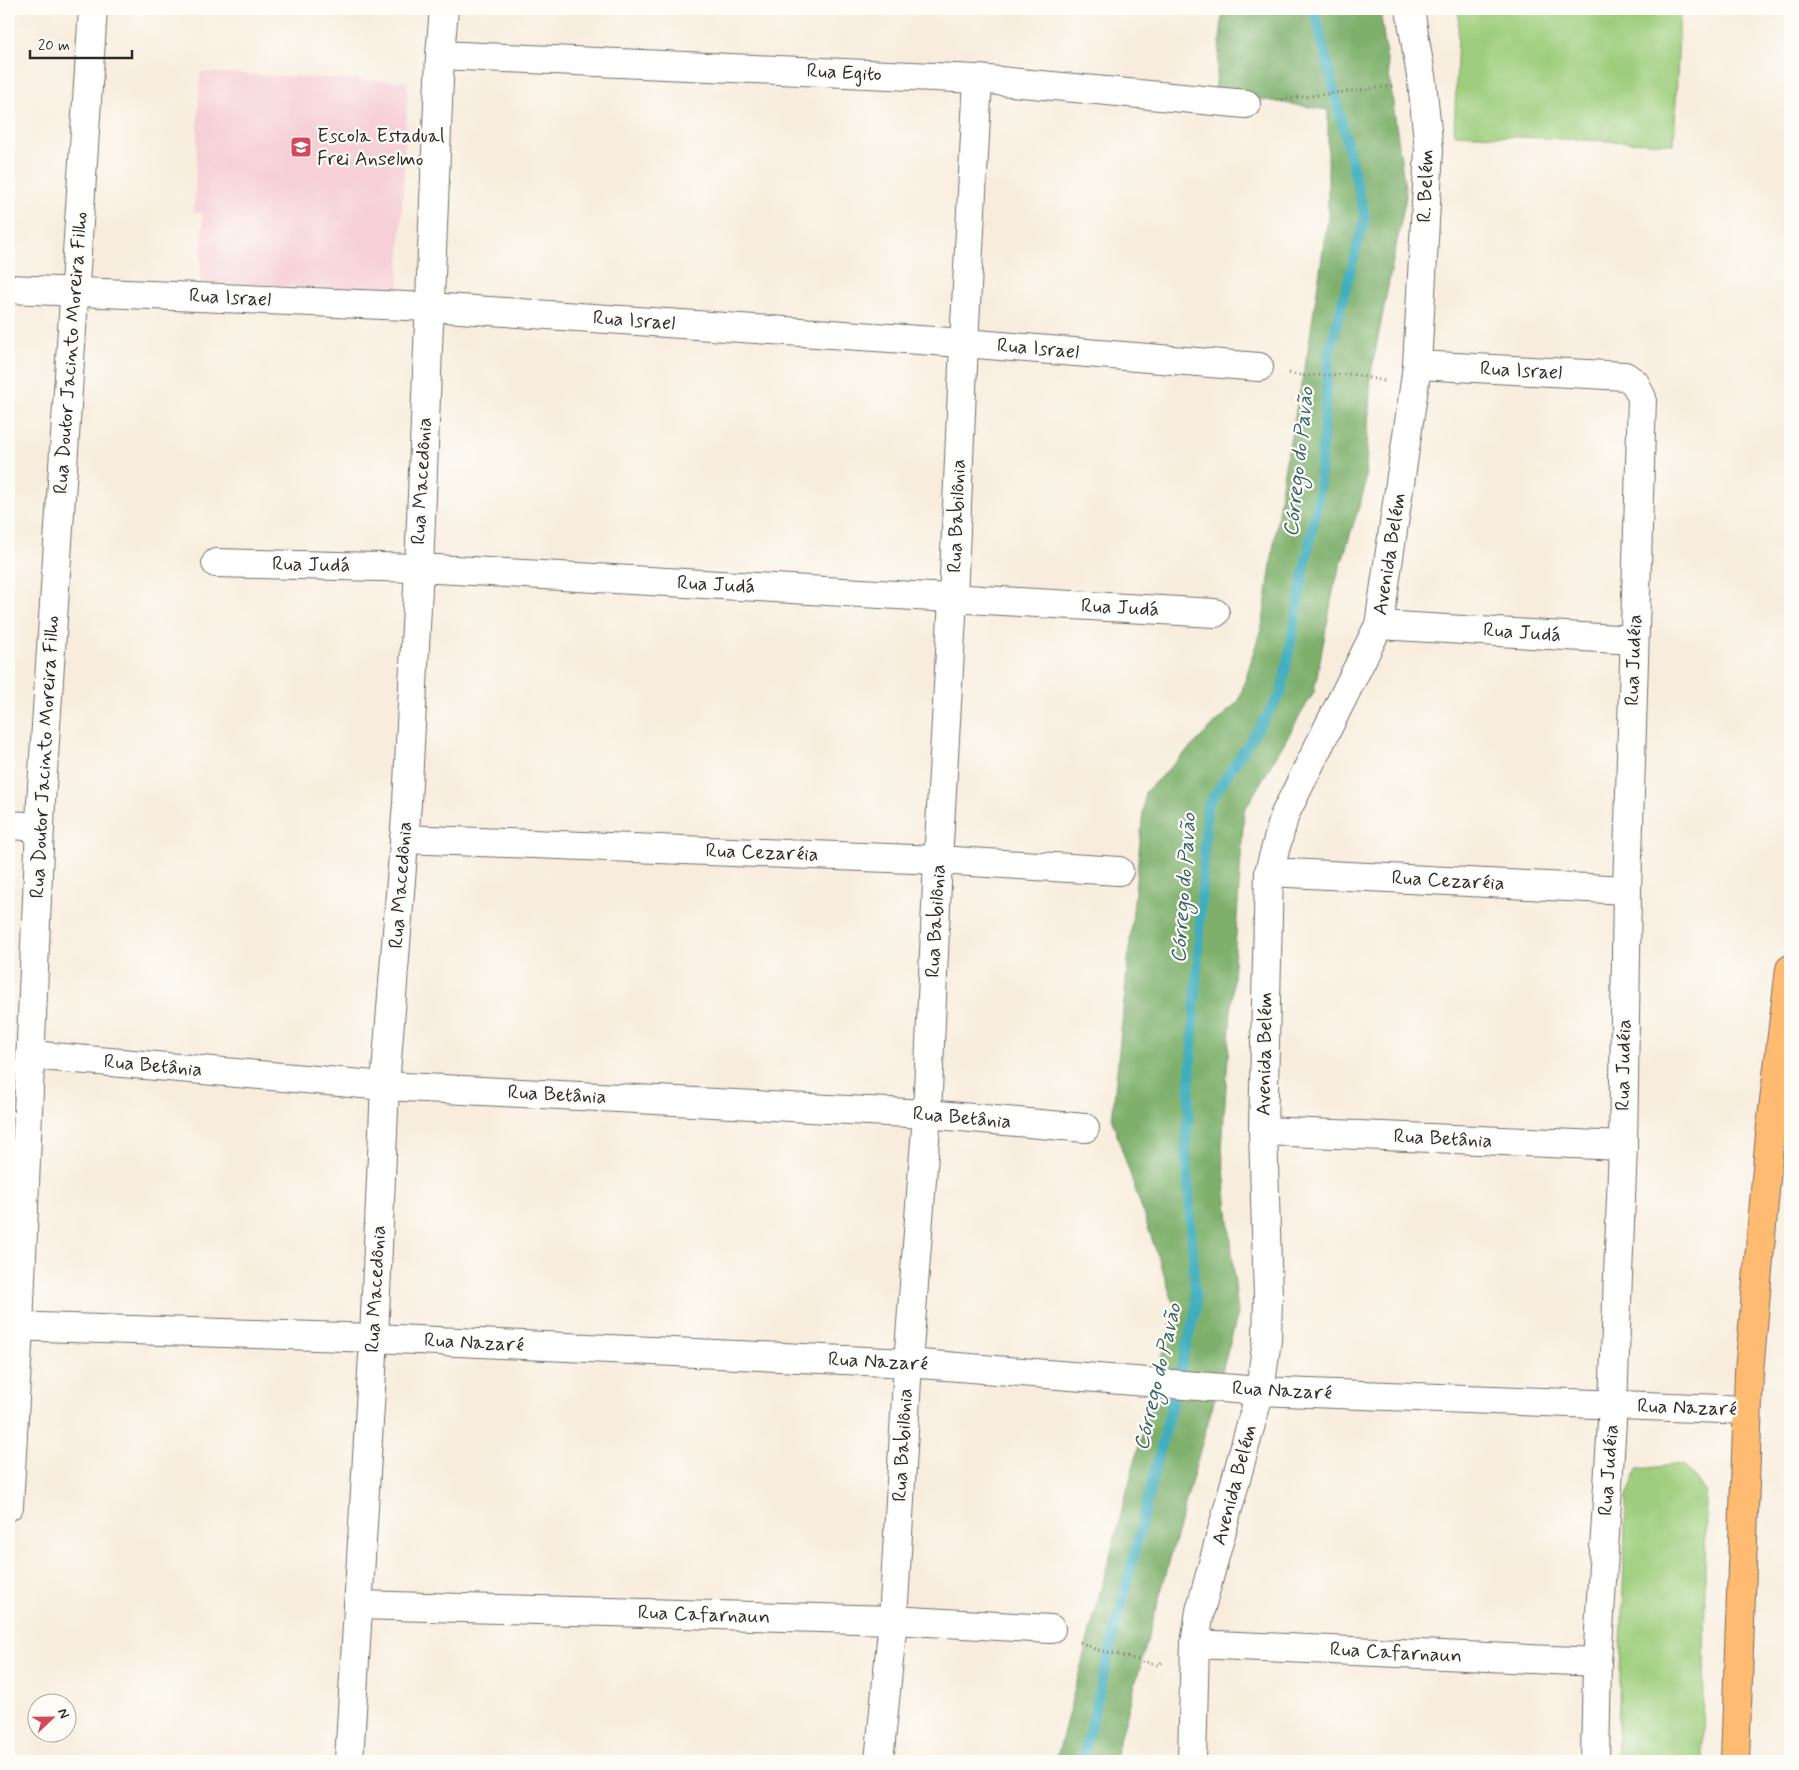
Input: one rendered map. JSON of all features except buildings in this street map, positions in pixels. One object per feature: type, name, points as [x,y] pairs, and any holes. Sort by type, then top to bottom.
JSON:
[{"type":"highway","points":[[1735,1761],[1747,1410],[1770,1134],[1790,969]]},
{"type":"street","name":"Rua Doutor Jacinto Moreira Filho","points":[[9,1506],[14,1326],[30,1055],[40,827],[93,9]]},
{"type":"street","name":"Rua Macedônia","points":[[349,1761],[374,1338],[385,1086],[404,839],[419,568],[440,55],[444,9]]},
{"type":"street","name":"R. Belém","points":[[1410,9],[1422,82],[1429,150],[1417,365]]},
{"type":"street","name":"Rua Egito","points":[[440,55],[978,79],[1246,104]]},
{"type":"street","name":"Rua Babilônia","points":[[879,1761],[894,1620],[908,1363],[927,1114],[938,860],[953,599],[978,79]]},
{"type":"street","name":"Rua Israel","points":[[9,289],[430,307],[964,343],[1259,367]]},
{"type":"street","name":"Rua Israel","points":[[1417,365],[1624,376]]},
{"type":"street","name":"Avenida Belém","points":[[1192,1761],[1195,1644],[1200,1611],[1252,1390],[1267,1340],[1268,1297],[1263,1130],[1269,872],[1286,814],[1379,625],[1417,365]]},
{"type":"street","name":"Rua Judéia","points":[[1595,1761],[1597,1662],[1613,1405],[1623,1146],[1627,890],[1642,398],[1635,383],[1624,376]]},
{"type":"street","name":"Rua Judá","points":[[216,563],[419,568],[1215,613]]},
{"type":"street","name":"Rua Judá","points":[[1379,625],[1634,640]]},
{"type":"street","points":[[9,825],[40,827]]},
{"type":"street","name":"Rua Cezaréia","points":[[404,839],[938,860],[1119,871]]},
{"type":"street","name":"Rua Cezaréia","points":[[1269,872],[1627,890]]},
{"type":"street","name":"Rua Betânia","points":[[30,1055],[385,1086],[927,1114],[1085,1128]]},
{"type":"street","name":"Rua Betânia","points":[[1263,1130],[1623,1146]]},
{"type":"street","name":"Rua Nazaré","points":[[14,1326],[374,1338],[908,1363],[1252,1390],[1747,1410]]},
{"type":"street","name":"Rua Cafarnaun","points":[[358,1605],[894,1620],[1051,1629]]},
{"type":"street","name":"Rua Cafarnaun","points":[[1195,1644],[1597,1662]]},
{"type":"path","points":[[1246,104],[1400,85]]},
{"type":"path","points":[[1303,376],[1352,374]]},
{"type":"path","points":[[1095,1649],[1158,1665]]},
{"type":"shaded area","name":"Escola Estadual Frei Anselmo","points":[[200,72],[408,82],[398,292],[200,282],[203,213],[194,212]]},
{"type":"green space","points":[[1223,9],[1380,9],[1406,196],[1371,373],[1365,487],[1334,587],[1314,692],[1244,811],[1222,1149],[1238,1314],[1114,1761],[1056,1761],[1175,1308],[1112,1120],[1145,792],[1239,700],[1263,622],[1284,471],[1308,350],[1328,217],[1328,110],[1215,92]]},
{"type":"green space","points":[[1459,9],[1680,9],[1674,144],[1454,134]]},
{"type":"green space","points":[[1683,1464],[1706,1492],[1703,1761],[1617,1761],[1626,1499],[1638,1469]]},
{"type":"waterway","name":"Córrego do Pavão","points":[[1082,1761],[1196,1308],[1186,1148],[1207,806],[1281,694],[1319,493],[1329,352],[1365,217],[1314,9]]},
{"type":"place","name":"Escola Estadual Frei Anselmo","points":[[301,147]]}]
